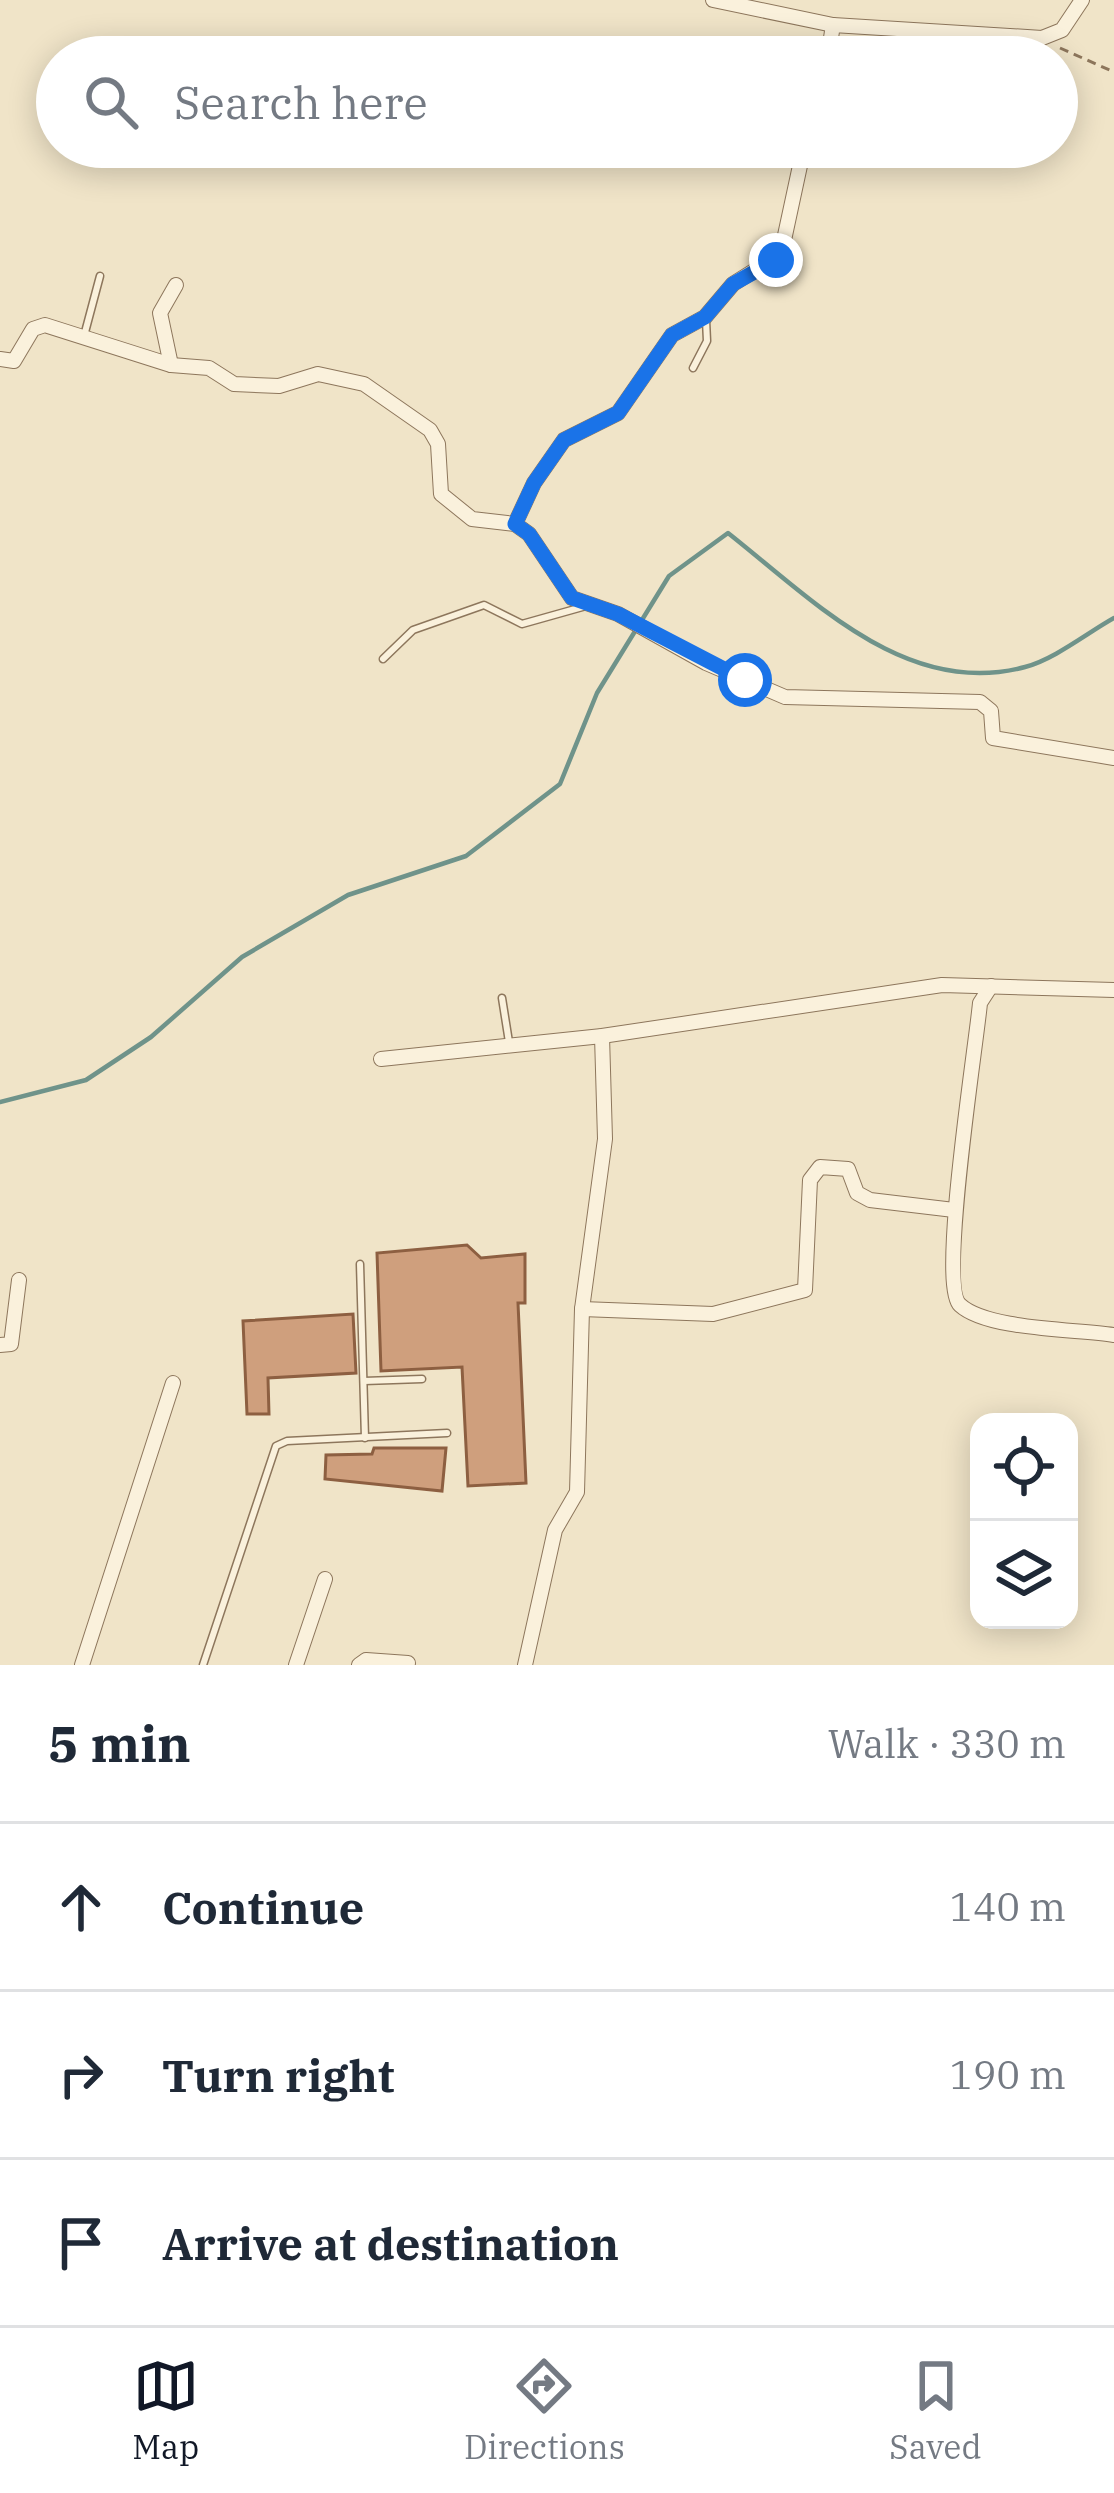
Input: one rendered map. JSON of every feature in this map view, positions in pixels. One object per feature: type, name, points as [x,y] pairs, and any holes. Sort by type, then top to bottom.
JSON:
[{"type":"street","points":[[713,0],[833,26],[1007,36]]},
{"type":"street","points":[[1047,36],[1061,30],[1082,0]]},
{"type":"street","points":[[831,36],[833,26]]},
{"type":"street","points":[[515,524],[534,483],[564,440],[618,413],[672,335],[705,317],[733,284],[781,254],[799,168]]},
{"type":"street","points":[[171,365],[160,313],[176,285]]},
{"type":"street","points":[[0,359],[14,362],[38,325],[171,365],[208,368],[234,384],[279,386],[318,374],[364,384],[430,430],[438,444],[441,494],[472,520],[515,524],[529,534],[572,598],[630,621],[784,698],[980,702],[991,711],[993,738],[1114,758]]},
{"type":"street","points":[[381,1059],[602,1036],[942,985],[1114,990]]},
{"type":"street","points":[[991,986],[980,1003],[954,1210],[952,1291],[958,1304],[982,1318],[1114,1335]]},
{"type":"street","points":[[525,1665],[555,1530],[577,1492],[582,1309],[604,1139],[602,1036]]},
{"type":"street","points":[[582,1309],[713,1314],[805,1290],[810,1180],[820,1167],[848,1169],[857,1192],[870,1200],[954,1210]]},
{"type":"street","points":[[0,1345],[11,1344],[16,1336],[19,1280]]},
{"type":"street","points":[[82,1665],[173,1383]]},
{"type":"street","points":[[296,1665],[325,1579]]},
{"type":"street","points":[[359,1665],[366,1660],[408,1663]]},
{"type":"lane","points":[[84,337],[100,276]]},
{"type":"lane","points":[[693,368],[707,341],[705,317]]},
{"type":"lane","points":[[383,659],[413,630],[484,605],[522,624],[592,604]]},
{"type":"lane","points":[[502,998],[509,1046]]},
{"type":"lane","points":[[360,1264],[365,1438]]},
{"type":"lane","points":[[364,1381],[422,1379]]},
{"type":"lane","points":[[203,1665],[276,1446],[287,1441],[447,1433]]},
{"type":"path","points":[[1078,55],[1114,72]]},
{"type":"building","points":[[467,1245],[481,1258],[525,1254],[525,1303],[518,1303],[526,1483],[468,1486],[462,1367],[381,1371],[377,1253]]},
{"type":"building","points":[[353,1314],[356,1373],[268,1378],[269,1414],[247,1414],[243,1321]]},
{"type":"building","points":[[374,1448],[446,1448],[442,1491],[325,1479],[326,1455],[372,1454]]},
{"type":"waterway","points":[[0,1102],[86,1080],[151,1037],[242,957],[348,895],[466,856],[560,784],[597,693],[669,576],[728,533],[864,637],[941,669],[982,673],[1025,667],[1114,618]]},
{"type":"route","points":[[745,680],[618,614],[572,598],[529,534],[515,524],[534,483],[564,440],[618,413],[672,335],[705,317],[733,284],[776,260]]}]
